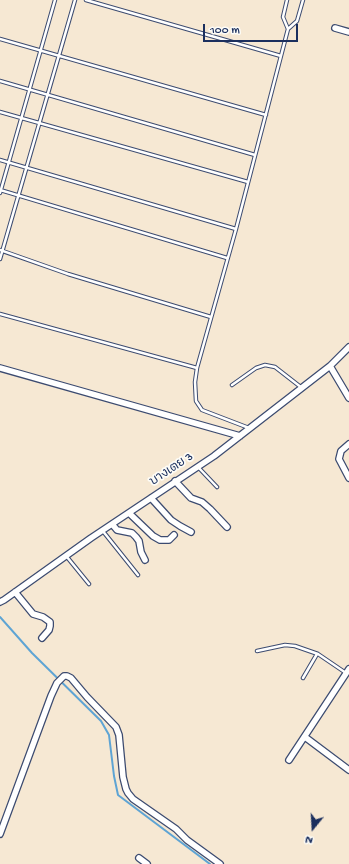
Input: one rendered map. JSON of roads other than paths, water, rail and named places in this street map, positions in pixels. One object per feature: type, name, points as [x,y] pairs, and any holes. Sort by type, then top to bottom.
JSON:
[{"type":"street","points":[[335,28],[349,32]]},
{"type":"street","name":"บางเตย 3","points":[[0,602],[240,436],[330,366],[349,347]]},
{"type":"street","points":[[330,366],[349,398]]},
{"type":"street","points":[[0,368],[240,436]]},
{"type":"street","points":[[349,444],[341,451],[339,459],[349,478]]},
{"type":"street","points":[[176,481],[191,498],[202,502],[228,527]]},
{"type":"street","points":[[151,498],[171,520],[191,532]]},
{"type":"street","points":[[129,513],[153,536],[160,540],[169,540],[174,535]]},
{"type":"street","points":[[112,524],[117,530],[132,533],[136,537],[139,541],[141,552],[145,560]]},
{"type":"street","points":[[15,592],[34,614],[43,617],[50,622],[49,630],[42,638]]},
{"type":"street","points":[[289,760],[348,671]]},
{"type":"street","points":[[0,834],[46,710],[57,683],[64,676],[71,678],[116,727],[119,735],[123,777],[128,793],[133,799],[220,864]]},
{"type":"street","points":[[304,737],[349,770]]},
{"type":"street","points":[[139,858],[147,864]]},
{"type":"lane","points":[[55,0],[0,192],[227,258]]},
{"type":"lane","points":[[0,259],[1,250],[75,0]]},
{"type":"lane","points":[[86,0],[281,56]]},
{"type":"lane","points":[[287,0],[283,16],[288,29]]},
{"type":"lane","points":[[250,428],[202,410],[196,401],[195,382],[197,368],[236,229],[288,29],[297,21],[303,0]]},
{"type":"lane","points":[[0,39],[266,115]]},
{"type":"lane","points":[[0,81],[255,155]]},
{"type":"lane","points":[[0,112],[248,182]]},
{"type":"lane","points":[[0,160],[236,229]]},
{"type":"lane","points":[[1,250],[68,274],[211,317]]},
{"type":"lane","points":[[0,314],[197,368]]},
{"type":"lane","points":[[232,385],[256,368],[265,365],[275,367],[303,388]]},
{"type":"lane","points":[[198,466],[217,487]]},
{"type":"lane","points":[[102,530],[138,575]]},
{"type":"lane","points":[[66,556],[89,584]]},
{"type":"lane","points":[[257,651],[286,645],[295,646],[318,654],[348,671]]},
{"type":"lane","points":[[303,678],[318,654]]},
{"type":"waterway","points":[[0,617],[32,653],[101,721],[109,735],[118,795],[210,864]]}]
